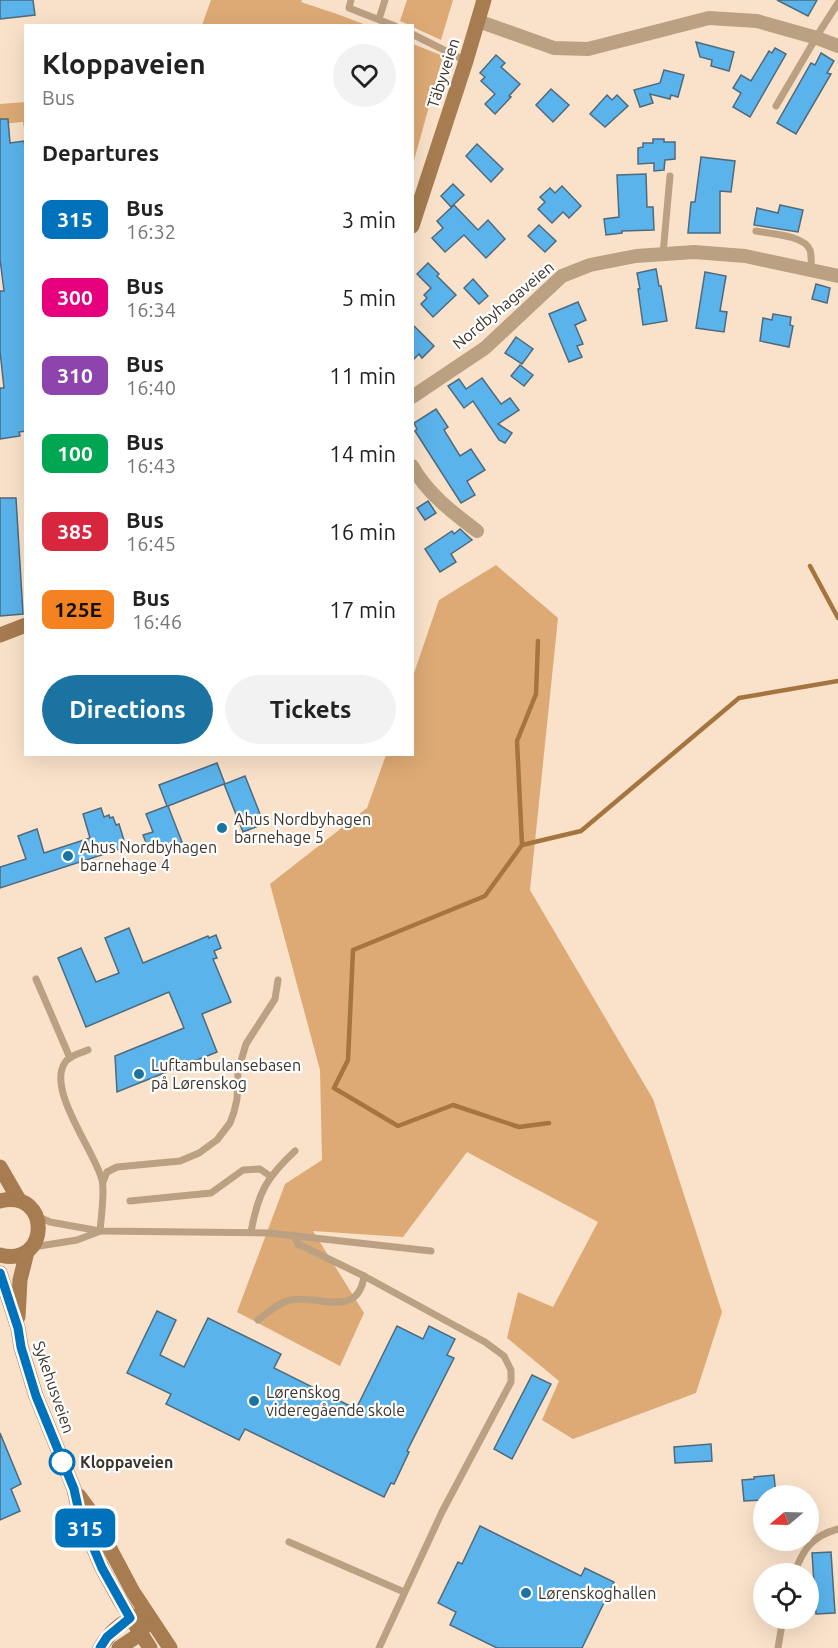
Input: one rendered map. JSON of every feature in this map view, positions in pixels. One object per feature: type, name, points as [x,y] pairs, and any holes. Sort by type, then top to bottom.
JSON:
[{"type":"main road","name":"Täbyveien","points":[[414,220],[484,0]]},
{"type":"main road","points":[[0,634],[24,626]]},
{"type":"main road","points":[[0,1167],[19,1200]]},
{"type":"main road","points":[[0,1201],[19,1200],[29,1206],[37,1216]]},
{"type":"main road","name":"Sykehusveien","points":[[18,1328],[22,1268],[29,1249],[36,1241],[39,1229],[37,1216]]},
{"type":"main road","points":[[0,1255],[14,1256],[29,1249]]},
{"type":"main road","name":"Sykehusveien","points":[[0,1273],[18,1328],[21,1347],[36,1396],[74,1489],[80,1516],[102,1568],[150,1648]]},
{"type":"main road","name":"Sykehusveien","points":[[74,1489],[90,1511],[116,1561],[170,1648]]},
{"type":"main road","points":[[100,1648],[107,1637],[130,1618],[148,1614],[146,1625],[140,1634],[118,1648]]},
{"type":"street","points":[[478,21],[554,48],[588,49],[709,18],[757,21],[838,46]]},
{"type":"street","name":"Nordbyhagaveien","points":[[414,396],[485,348],[562,276],[590,265],[636,256],[694,252],[745,256],[838,276]]},
{"type":"street","points":[[414,470],[420,480],[447,508],[477,531]]},
{"type":"lane","points":[[351,0],[349,8],[390,24]]},
{"type":"lane","points":[[379,19],[386,0]]},
{"type":"lane","points":[[776,106],[838,3]]},
{"type":"lane","points":[[414,35],[466,61]]},
{"type":"lane","points":[[663,254],[670,176]]},
{"type":"lane","points":[[756,231],[798,239],[805,243],[810,248],[811,270]]},
{"type":"lane","points":[[36,979],[70,1058]]},
{"type":"lane","points":[[100,1232],[103,1182],[107,1172],[117,1167],[180,1161],[199,1153],[217,1140],[230,1123],[237,1099],[238,1071],[246,1044],[275,999],[278,980]]},
{"type":"lane","points":[[88,1050],[70,1058],[65,1063],[60,1073],[60,1088],[103,1182]]},
{"type":"lane","points":[[251,1232],[256,1205],[270,1176],[295,1151]]},
{"type":"lane","points":[[130,1201],[211,1193],[243,1170],[260,1169],[270,1176]]},
{"type":"lane","points":[[37,1216],[50,1222],[100,1232],[251,1232],[430,1251]]},
{"type":"lane","points":[[29,1249],[77,1240],[100,1232]]},
{"type":"lane","points":[[294,1235],[298,1244],[364,1276],[485,1342],[504,1356],[511,1370],[511,1382],[442,1512],[379,1648]]},
{"type":"lane","points":[[258,1320],[277,1306],[290,1300],[344,1302],[355,1297],[359,1292],[364,1276]]},
{"type":"lane","points":[[798,1563],[807,1546],[818,1537],[838,1529]]},
{"type":"lane","points":[[289,1542],[404,1592]]},
{"type":"lane","points":[[778,1648],[781,1629]]},
{"type":"shaded area","points":[[211,0],[302,0],[301,2],[363,24],[202,24]]},
{"type":"shaded area","points":[[407,0],[453,0],[441,40],[414,27],[414,24],[400,21]]},
{"type":"shaded area","points":[[414,44],[443,56],[414,160]]},
{"type":"shaded area","points":[[24,102],[24,130],[23,122],[0,124],[0,104]]},
{"type":"shaded area","points":[[496,565],[558,618],[530,890],[653,1099],[722,1312],[696,1393],[573,1439],[542,1420],[559,1381],[507,1338],[518,1292],[553,1307],[598,1222],[467,1152],[403,1237],[313,1231],[364,1313],[340,1366],[237,1312],[285,1184],[322,1160],[320,1070],[270,884],[367,808],[386,756],[414,756],[414,673],[439,600]]},
{"type":"building","points":[[0,0],[33,0],[35,15],[0,19]]},
{"type":"building","points":[[777,0],[817,0],[808,16]]},
{"type":"building","points":[[696,42],[734,52],[729,71],[711,66],[712,60],[700,57]]},
{"type":"building","points":[[775,48],[786,54],[750,117],[733,107],[741,93],[733,88],[741,75],[751,81],[769,51],[772,53]]},
{"type":"building","points":[[821,53],[834,61],[827,73],[831,74],[796,134],[777,123],[811,63],[815,65]]},
{"type":"building","points":[[496,55],[505,63],[501,67],[520,84],[495,114],[485,104],[495,94],[481,81],[485,77],[480,73]]},
{"type":"building","points":[[664,70],[684,75],[678,97],[671,95],[670,99],[650,94],[653,103],[640,107],[634,90],[660,83]]},
{"type":"building","points":[[551,89],[569,105],[553,122],[536,105]]},
{"type":"building","points":[[607,95],[612,100],[617,95],[628,106],[605,127],[590,114]]},
{"type":"building","points":[[0,119],[8,119],[10,143],[24,141],[24,431],[19,432],[20,436],[0,439],[0,388],[4,388],[0,351],[0,291],[4,291],[0,259]]},
{"type":"building","points":[[653,139],[675,142],[675,159],[665,160],[664,170],[654,171],[654,163],[638,164],[638,148],[643,147],[643,143],[653,143]]},
{"type":"building","points":[[477,144],[503,169],[491,182],[466,156]]},
{"type":"building","points":[[701,157],[735,161],[731,192],[720,191],[720,233],[688,233],[691,202],[695,202]]},
{"type":"building","points":[[646,174],[647,207],[653,207],[654,230],[622,231],[622,233],[606,235],[604,219],[619,217],[617,175]]},
{"type":"building","points":[[453,184],[464,195],[451,207],[441,196]]},
{"type":"building","points":[[562,186],[581,206],[569,218],[563,212],[552,223],[538,209],[545,202],[540,197],[550,188],[555,193]]},
{"type":"building","points":[[454,205],[478,230],[488,220],[505,239],[486,258],[464,235],[445,252],[432,238],[443,228],[437,221]]},
{"type":"building","points":[[780,205],[803,210],[798,232],[754,225],[757,208],[778,213]]},
{"type":"building","points":[[539,225],[556,241],[545,252],[528,236]]},
{"type":"building","points":[[428,263],[456,295],[433,317],[421,304],[427,298],[424,295],[431,288],[417,274]]},
{"type":"building","points":[[656,269],[667,321],[643,325],[637,273]]},
{"type":"building","points":[[705,272],[726,276],[720,311],[727,312],[724,332],[696,328]]},
{"type":"building","points":[[473,279],[488,296],[479,304],[464,288]]},
{"type":"building","points":[[816,284],[830,288],[827,303],[812,299]]},
{"type":"building","points":[[578,302],[586,320],[575,325],[583,344],[577,346],[582,357],[569,362],[549,314]]},
{"type":"building","points":[[773,314],[791,317],[790,325],[793,326],[789,347],[760,341],[763,318],[772,320]]},
{"type":"building","points":[[414,326],[434,346],[422,358],[419,354],[414,359]]},
{"type":"building","points":[[516,337],[533,349],[522,364],[505,353]]},
{"type":"building","points":[[520,365],[533,375],[524,386],[511,376]]},
{"type":"building","points":[[482,378],[501,404],[510,398],[519,410],[498,424],[512,433],[505,443],[499,440],[473,401],[464,408],[448,386],[459,379],[466,389]]},
{"type":"building","points":[[436,409],[448,427],[444,430],[460,456],[471,449],[485,470],[467,481],[475,495],[461,503],[415,431],[417,429],[414,423]]},
{"type":"building","points":[[0,498],[16,498],[23,614],[0,616]]},
{"type":"building","points":[[428,501],[436,513],[425,520],[417,508]]},
{"type":"building","points":[[460,529],[472,540],[451,554],[456,562],[440,572],[425,549],[452,531],[454,534]]},
{"type":"building","points":[[217,763],[225,784],[245,776],[264,824],[243,832],[224,784],[168,806],[182,842],[160,850],[158,844],[148,848],[143,835],[153,832],[146,814],[167,806],[159,785]]},
{"type":"building","points":[[101,808],[104,817],[109,815],[110,818],[113,817],[116,825],[119,824],[126,847],[0,888],[0,867],[26,859],[18,836],[37,829],[44,853],[90,838],[83,814]]},
{"type":"building","points":[[129,928],[143,963],[208,936],[209,938],[216,935],[221,948],[214,951],[217,958],[213,959],[231,1002],[202,1014],[217,1052],[117,1092],[115,1056],[184,1028],[169,992],[86,1027],[58,958],[81,948],[96,982],[119,973],[105,938]]},
{"type":"building","name":"Lørenskog videregående skole","points":[[157,1311],[176,1320],[160,1355],[184,1367],[208,1318],[281,1354],[274,1368],[356,1409],[397,1326],[423,1339],[429,1326],[455,1339],[447,1355],[454,1358],[407,1451],[409,1452],[394,1484],[391,1483],[384,1497],[245,1429],[239,1440],[166,1404],[171,1394],[127,1373]]},
{"type":"building","points":[[532,1375],[551,1384],[512,1459],[494,1449]]},
{"type":"building","points":[[0,1433],[21,1484],[11,1489],[20,1511],[0,1520]]},
{"type":"building","points":[[711,1444],[712,1461],[675,1463],[674,1447]]},
{"type":"building","points":[[774,1475],[775,1485],[753,1485],[753,1500],[744,1501],[742,1480],[754,1479],[754,1477]]},
{"type":"building","name":"Lørenskoghallen","points":[[480,1526],[581,1576],[585,1568],[614,1582],[582,1648],[497,1648],[450,1625],[456,1612],[438,1603],[458,1562],[462,1564]]},
{"type":"building","points":[[831,1552],[835,1613],[819,1614],[819,1563],[813,1563],[812,1553]]},
{"type":"waterway","points":[[810,566],[838,618]]},
{"type":"waterway","points":[[522,845],[517,741],[536,694],[538,641]]},
{"type":"waterway","points":[[549,1123],[519,1127],[453,1105],[398,1126],[334,1088],[348,1060],[353,950],[485,896],[522,845],[581,831],[739,698],[838,681]]},
{"type":"bus line","name":"315","points":[[0,1273],[18,1328],[21,1347],[36,1396],[74,1489],[80,1516],[102,1568],[130,1618],[115,1629],[100,1648]]},
{"type":"place","name":"Ahus Nordbyhagen barnehage 5","points":[[222,828]]},
{"type":"place","name":"Ahus Nordbyhagen barnehage 4","points":[[68,856]]},
{"type":"place","name":"Luftambulansebasen på Lørenskog","points":[[139,1074]]},
{"type":"place","name":"Lørenskog videregående skole","points":[[254,1401]]},
{"type":"place","name":"Kloppaveien","points":[[62,1462]]},
{"type":"place","name":"Lørenskoghallen","points":[[526,1593]]}]
